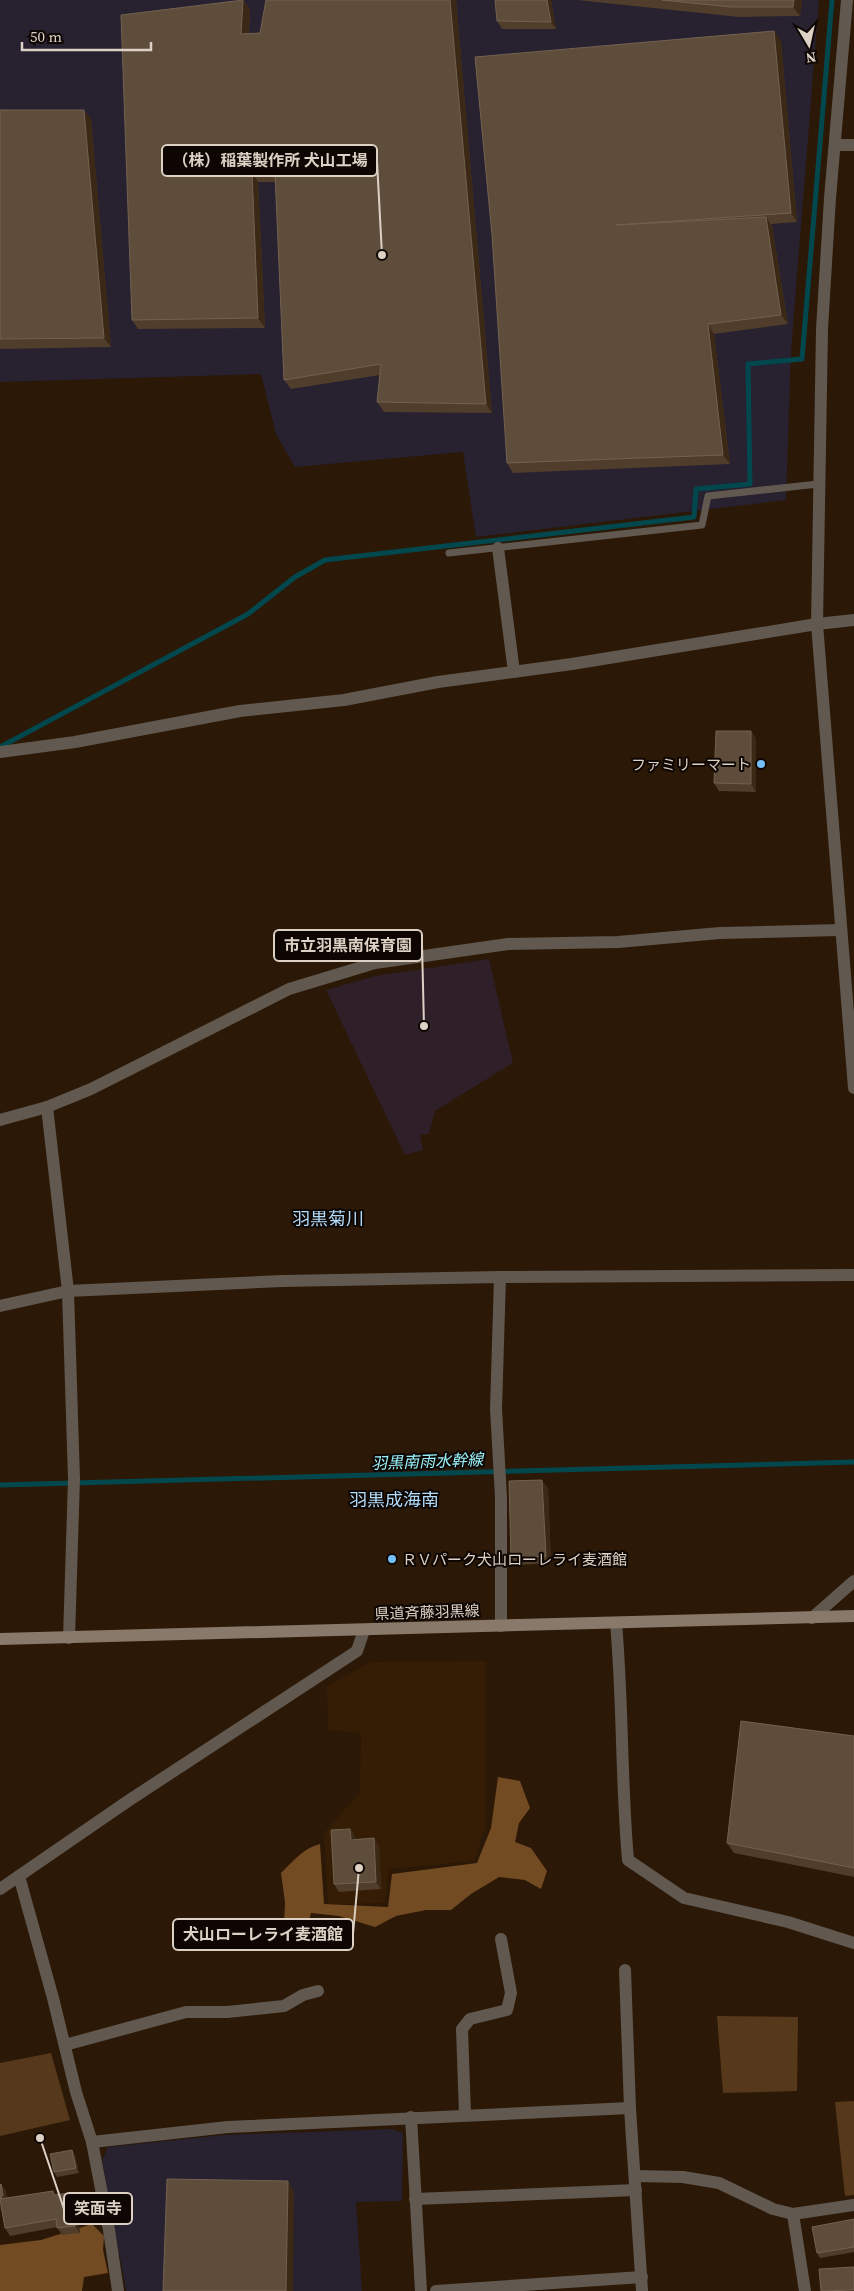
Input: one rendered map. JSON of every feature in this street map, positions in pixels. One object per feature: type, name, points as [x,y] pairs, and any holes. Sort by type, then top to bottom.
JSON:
[{"type":"main road","name":"県道斉藤羽黒線","points":[[0,1639],[854,1616]]},
{"type":"street","points":[[848,0],[835,145],[822,329],[817,624],[854,1088]]},
{"type":"street","points":[[835,145],[854,145]]},
{"type":"street","points":[[498,548],[514,672]]},
{"type":"street","points":[[0,752],[75,742],[240,711],[344,700],[438,682],[854,620]]},
{"type":"street","points":[[0,1120],[47,1107],[91,1089],[289,989],[375,964],[508,944],[618,942],[720,934],[840,930]]},
{"type":"street","points":[[47,1107],[68,1292],[73,1485],[69,1638]]},
{"type":"street","points":[[0,1306],[68,1292],[282,1281],[500,1277],[854,1275]]},
{"type":"street","points":[[500,1277],[496,1409],[500,1478],[501,1626]]},
{"type":"street","points":[[812,1618],[854,1581]]},
{"type":"street","points":[[616,1623],[621,1681],[624,1815],[628,1860],[684,1898],[788,1922],[854,1943]]},
{"type":"street","points":[[0,1889],[128,1801],[357,1651],[364,1630]]},
{"type":"street","points":[[19,1876],[76,2092],[92,2142],[109,2230],[118,2291]]},
{"type":"street","points":[[465,2115],[462,2029],[470,2019],[507,2010],[511,1993],[501,1939]]},
{"type":"street","points":[[625,1970],[630,2108],[642,2291]]},
{"type":"street","points":[[64,2045],[186,2012],[227,2012],[284,2006],[303,1995],[318,1991]]},
{"type":"street","points":[[92,2142],[228,2127],[630,2108]]},
{"type":"street","points":[[412,2117],[421,2291]]},
{"type":"street","points":[[635,2176],[683,2177],[719,2183],[773,2209],[793,2214],[854,2205]]},
{"type":"street","points":[[416,2200],[636,2190]]},
{"type":"street","points":[[793,2214],[805,2291]]},
{"type":"street","points":[[436,2291],[642,2276]]},
{"type":"lane","points":[[449,553],[702,526],[708,496],[818,484]]},
{"type":"shaded area","points":[[0,0],[819,0],[791,351],[786,500],[476,537],[463,452],[295,467],[276,434],[261,374],[0,382]]},
{"type":"shaded area","points":[[489,959],[513,1063],[435,1111],[429,1134],[420,1135],[423,1150],[405,1155],[326,990],[375,976]]},
{"type":"shaded area","points":[[486,1661],[486,1825],[474,1861],[389,1869],[385,1903],[328,1904],[324,1833],[360,1793],[361,1733],[328,1730],[327,1686],[371,1662]]},
{"type":"shaded area","points":[[498,1777],[520,1781],[530,1808],[519,1823],[515,1842],[531,1848],[547,1871],[541,1889],[525,1880],[499,1877],[471,1894],[451,1910],[426,1910],[396,1916],[375,1927],[339,1916],[311,1913],[307,1929],[284,1925],[285,1902],[281,1873],[299,1855],[309,1848],[320,1844],[324,1904],[388,1907],[392,1874],[477,1863],[491,1828]]},
{"type":"shaded area","points":[[717,2016],[798,2017],[797,2091],[723,2093]]},
{"type":"shaded area","points":[[51,2053],[70,2120],[0,2136],[0,2063]]},
{"type":"shaded area","points":[[854,2101],[854,2195],[845,2196],[835,2102]]},
{"type":"shaded area","points":[[391,2129],[403,2133],[402,2201],[356,2202],[362,2291],[126,2291],[102,2160],[108,2147],[224,2135]]},
{"type":"shaded area","points":[[92,2224],[104,2236],[103,2250],[108,2273],[84,2277],[82,2291],[0,2291],[0,2245],[41,2240]]},
{"type":"building","points":[[243,0],[241,34],[260,33],[266,0],[450,0],[486,404],[377,402],[381,364],[284,380],[275,173],[252,172],[258,318],[132,320],[121,15]]},
{"type":"building","points":[[495,0],[547,0],[551,22],[497,21]]},
{"type":"building","points":[[662,0],[794,0],[793,7],[732,7]]},
{"type":"building","points":[[774,31],[791,213],[616,225],[766,217],[781,315],[708,324],[723,455],[507,463],[492,235],[475,57]]},
{"type":"building","points":[[0,110],[84,110],[104,338],[0,339]]},
{"type":"building","points":[[716,731],[751,731],[751,784],[714,783]]},
{"type":"building","points":[[542,1480],[546,1556],[511,1558],[509,1481]]},
{"type":"building","points":[[741,1721],[854,1736],[854,1868],[727,1843]]},
{"type":"building","points":[[350,1829],[351,1840],[374,1838],[376,1882],[334,1884],[331,1830]]},
{"type":"building","points":[[72,2150],[76,2168],[54,2172],[50,2154]]},
{"type":"building","points":[[167,2179],[288,2181],[286,2291],[163,2291]]},
{"type":"building","points":[[0,2185],[3,2195],[0,2200]]},
{"type":"building","points":[[53,2191],[54,2195],[70,2193],[75,2226],[57,2228],[56,2219],[5,2228],[0,2199]]},
{"type":"building","points":[[854,2219],[854,2247],[817,2253],[812,2227]]},
{"type":"building","points":[[854,2267],[854,2290],[821,2291],[819,2269]]},
{"type":"waterway","points":[[0,747],[248,614],[295,577],[325,560],[694,517],[696,489],[750,484],[748,364],[802,359],[832,0]]},
{"type":"waterway","name":"羽黒南雨水幹線","points":[[0,1485],[854,1462]]},
{"type":"place","name":"（株）稲葉製作所 犬山工場","points":[[382,255]]},
{"type":"place","name":"ファミリーマート","points":[[761,764]]},
{"type":"place","name":"市立羽黒南保育園","points":[[424,1026]]},
{"type":"place","name":"ＲＶパーク犬山ローレライ麦酒館","points":[[392,1559]]},
{"type":"place","name":"犬山ローレライ麦酒館","points":[[359,1868]]},
{"type":"place","name":"笑面寺","points":[[40,2138]]},
{"type":"district","name":"羽黒菊川","points":[[328,1218]]},
{"type":"district","name":"羽黒成海南","points":[[394,1499]]}]
